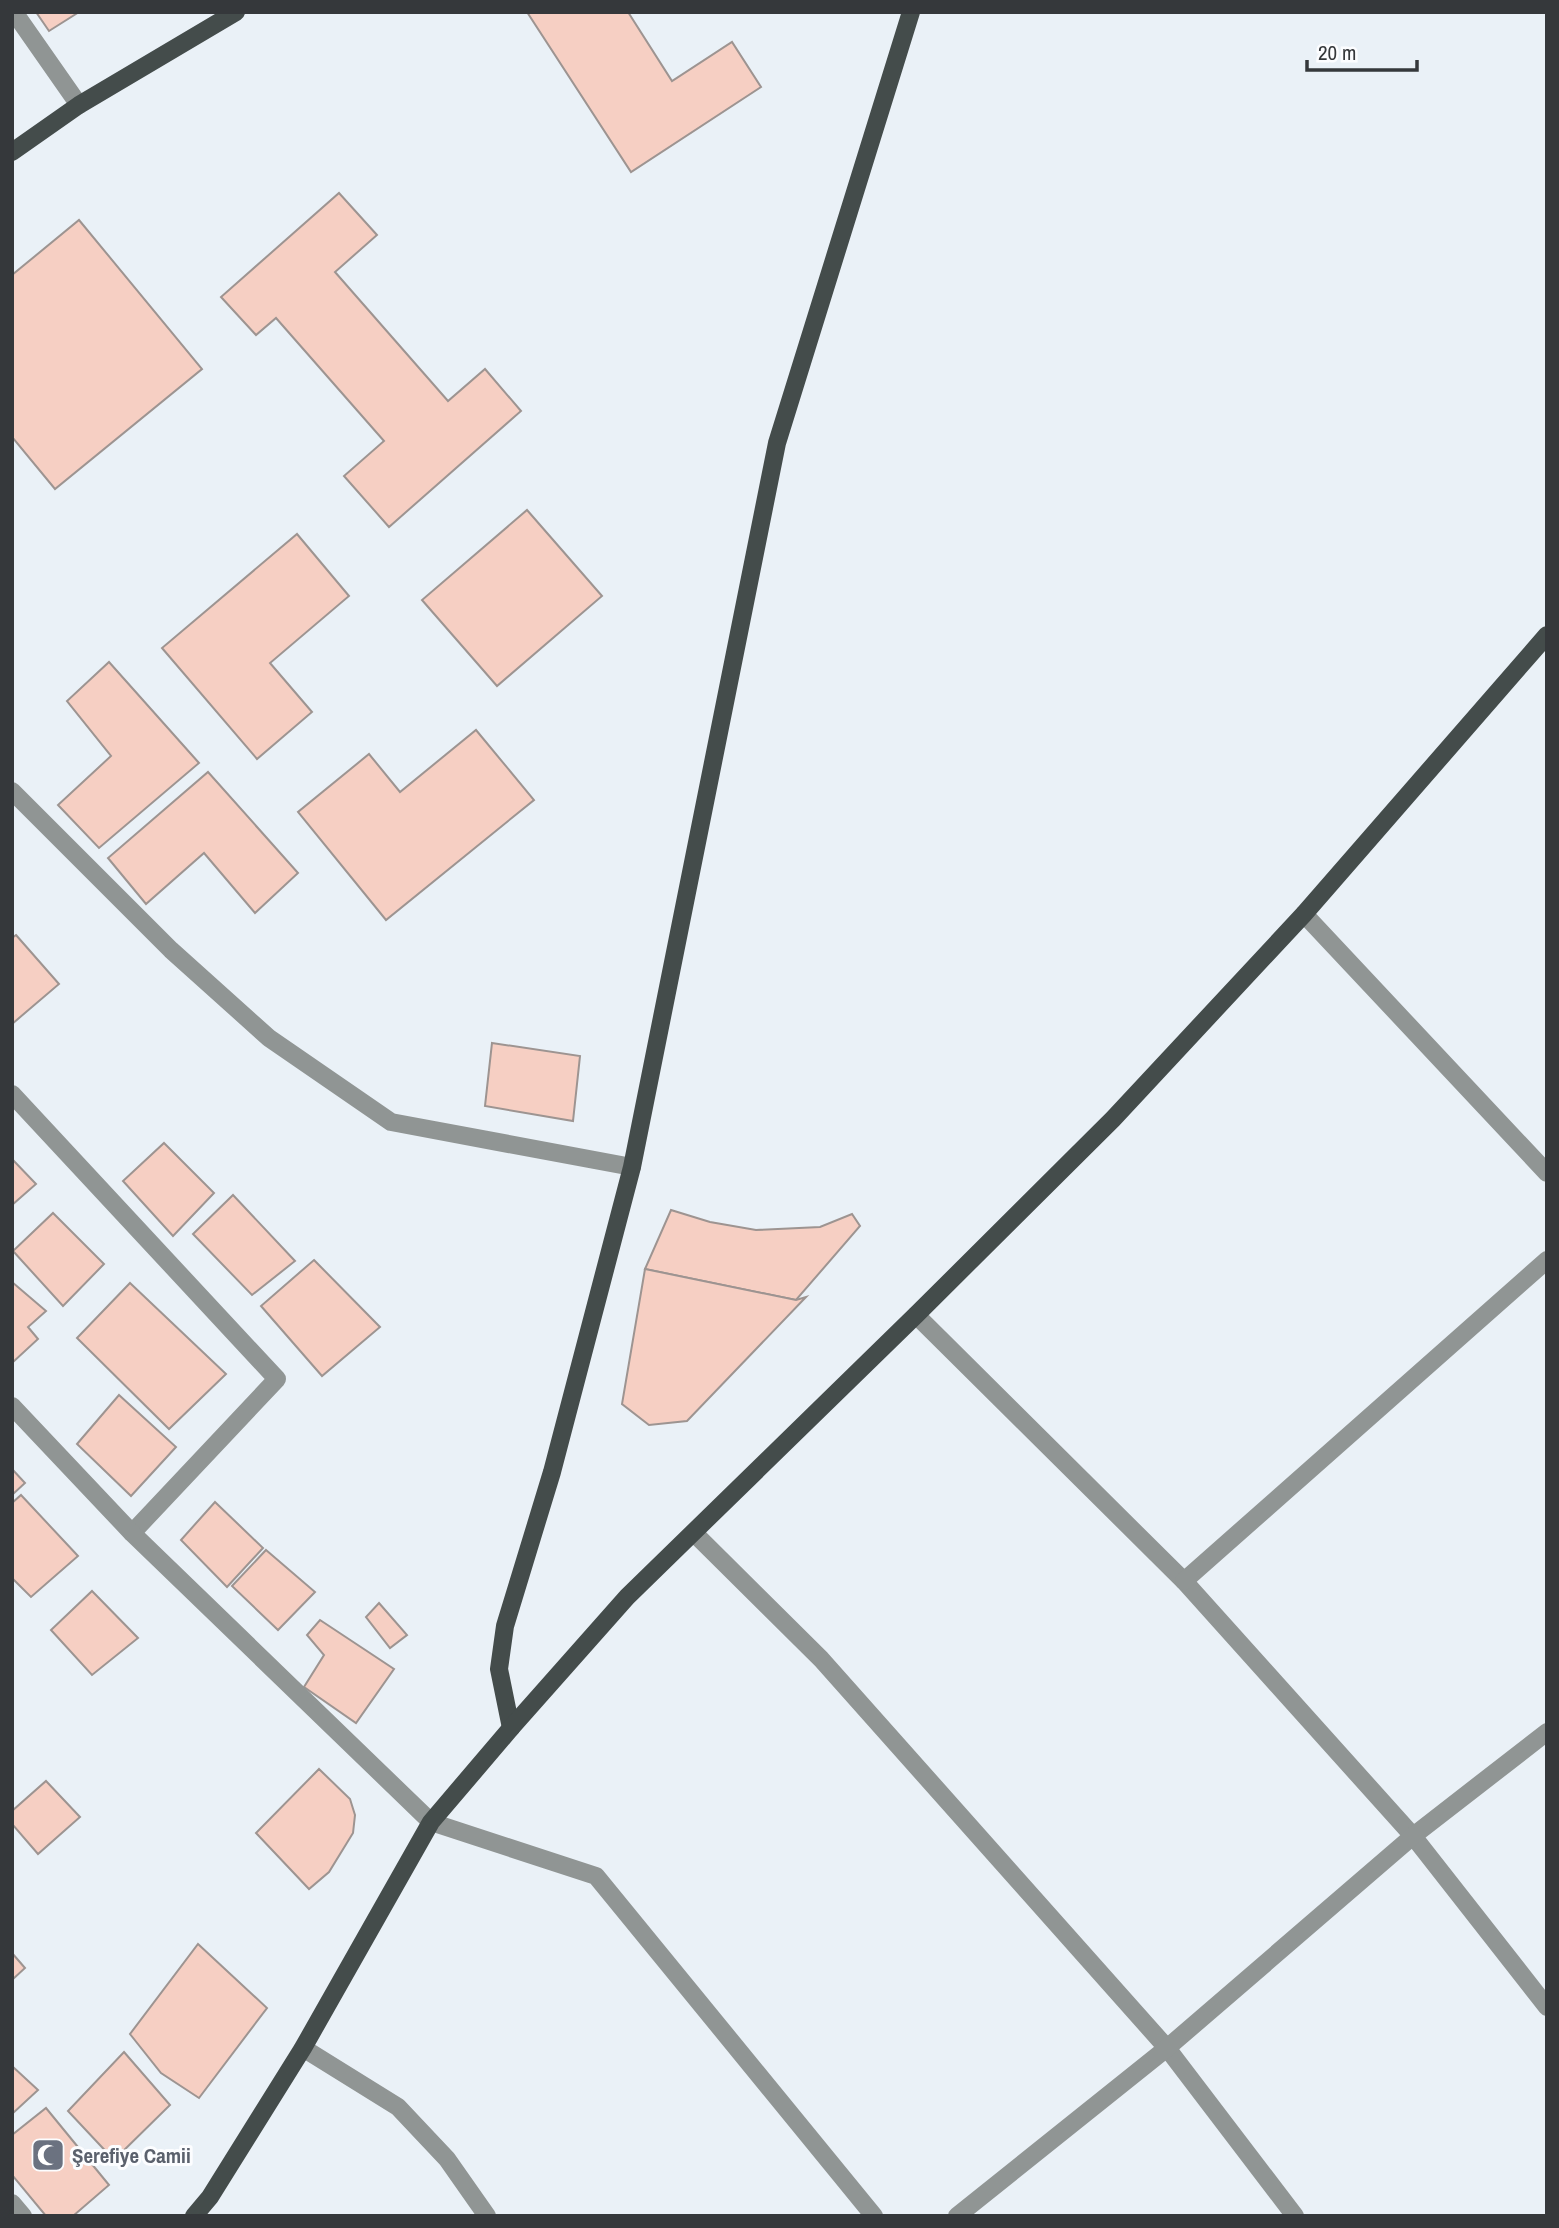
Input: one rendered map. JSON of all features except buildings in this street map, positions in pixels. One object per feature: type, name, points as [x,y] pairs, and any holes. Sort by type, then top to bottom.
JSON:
[{"type":"main road","points":[[12,152],[79,105],[236,12]]},
{"type":"main road","points":[[511,1728],[499,1669],[505,1626],[552,1472],[632,1167],[777,443],[911,12]]},
{"type":"main road","points":[[194,2216],[210,2197],[303,2048],[431,1822],[511,1728],[627,1597],[1113,1119],[1304,914],[1547,635]]},
{"type":"street","points":[[15,12],[79,105]]},
{"type":"street","points":[[12,791],[172,950],[269,1038],[391,1122],[632,1167]]},
{"type":"street","points":[[1304,914],[1547,1173]]},
{"type":"street","points":[[12,1094],[277,1379],[132,1533]]},
{"type":"street","points":[[1184,1581],[1547,1260]]},
{"type":"street","points":[[916,1315],[1184,1581],[1413,1836],[1547,2007]]},
{"type":"street","points":[[12,1406],[132,1533],[431,1822],[596,1876],[874,2216]]},
{"type":"street","points":[[694,1533],[821,1659],[1167,2048],[1295,2216]]},
{"type":"street","points":[[957,2216],[1167,2048],[1413,1836],[1547,1731]]},
{"type":"street","points":[[303,2048],[398,2107],[447,2159],[487,2216]]},
{"type":"street","points":[[12,2203],[23,2216]]},
{"type":"place","name":"Şerefiye Camii","points":[[48,2155]]}]
